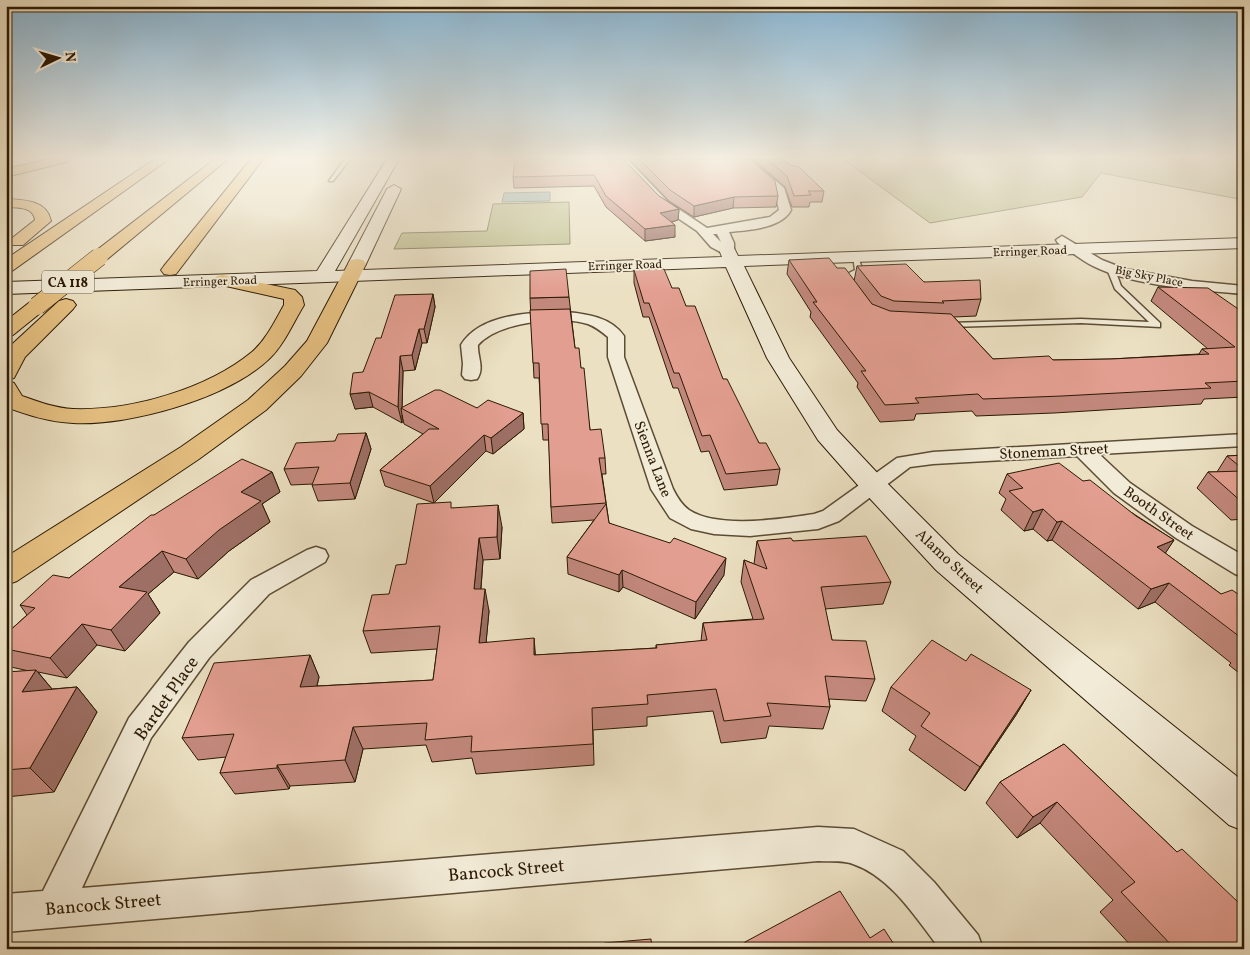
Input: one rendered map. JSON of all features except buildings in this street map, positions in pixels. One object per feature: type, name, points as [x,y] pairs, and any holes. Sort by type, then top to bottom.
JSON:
[{"type":"highway","points":[[10,259],[43,221],[43,215],[34,206],[11,204]]},
{"type":"highway","points":[[10,259],[94,204]]},
{"type":"highway","points":[[6,373],[15,354],[66,305],[107,257],[165,204]]},
{"type":"highway","points":[[170,270],[222,204]]},
{"type":"highway","name":"CA 118","points":[[6,331],[37,306],[107,257]]},
{"type":"highway","points":[[6,572],[190,453],[257,405],[293,371],[316,343],[354,270]]},
{"type":"highway","points":[[6,388],[12,401],[49,413],[76,415],[108,414],[158,405],[188,396],[217,384],[240,371],[261,355],[294,305],[293,297],[285,293],[223,280]]},
{"type":"main road","points":[[326,271],[366,204]]},
{"type":"main road","points":[[354,270],[387,204]]},
{"type":"main road","name":"Erringer Road","points":[[6,275],[170,270],[326,271],[730,257],[1244,233]]},
{"type":"main road","name":"Erringer Road","points":[[730,257],[855,257],[1244,243]]},
{"type":"main road","name":"Alamo Street","points":[[730,257],[778,358],[827,435],[873,485],[947,562],[1244,810]]},
{"type":"main road","name":"Erringer Road","points":[[6,288],[223,280],[326,271]]},
{"type":"street","name":"Alamo Street","points":[[664,204],[706,231],[715,244],[730,257]]},
{"type":"street","points":[[706,231],[722,230],[774,220],[783,214],[785,210],[783,204]]},
{"type":"street","name":"Alamo Street","points":[[722,230],[728,243],[730,257]]},
{"type":"street","name":"Big Sky Place","points":[[1062,240],[1111,269],[1137,276],[1192,285],[1244,290]]},
{"type":"street","name":"Sienna Lane","points":[[471,375],[470,342],[484,330],[507,321],[571,318],[592,321],[608,328],[616,336],[616,357],[662,489],[674,508],[686,518],[704,525],[728,528],[805,524],[831,516],[873,485]]},
{"type":"street","name":"Stoneman Street","points":[[873,485],[904,462],[933,458],[1244,440]]},
{"type":"street","name":"Booth Street","points":[[1082,449],[1122,488],[1184,532],[1244,568]]},
{"type":"street","name":"Bardet Place","points":[[54,908],[140,728],[199,650],[260,587],[316,556]]},
{"type":"street","name":"Bancock Street","points":[[6,913],[818,844],[854,846],[890,864],[921,895],[964,949]]},
{"type":"lane","points":[[855,257],[859,271],[850,276],[847,282],[857,295]]},
{"type":"lane","points":[[940,325],[969,326],[1081,321],[1157,325],[1118,287],[1111,269]]},
{"type":"green space","points":[[493,204],[569,204],[570,244],[394,249],[402,233],[487,231]]},
{"type":"green space","points":[[904,204],[1044,204],[930,223]]}]
